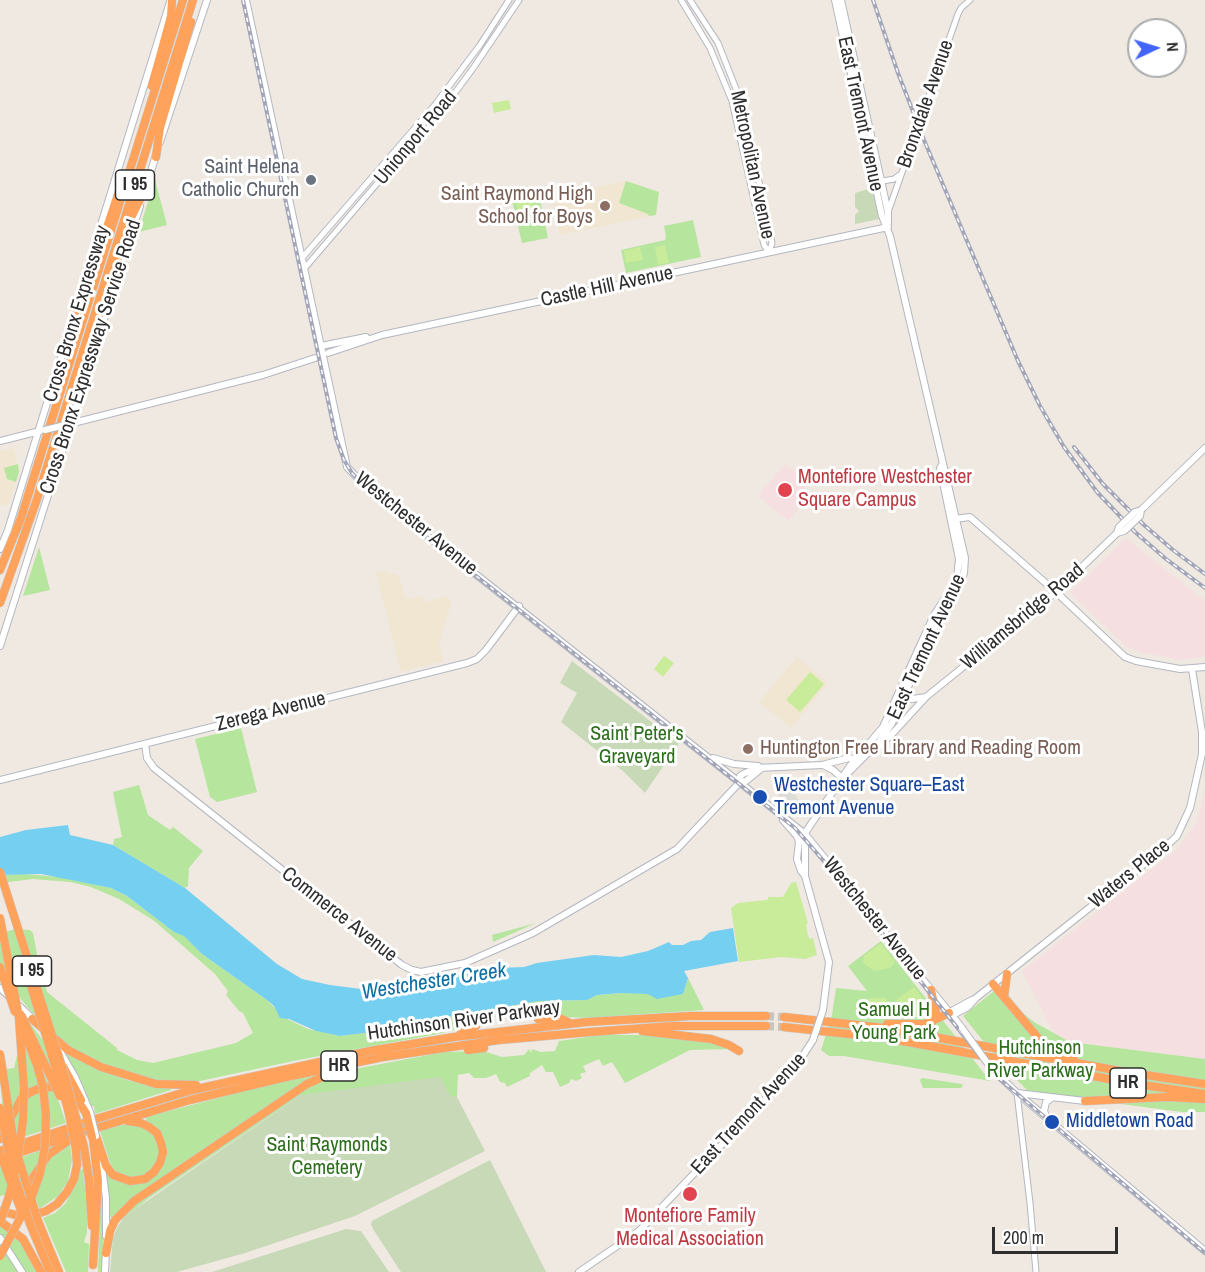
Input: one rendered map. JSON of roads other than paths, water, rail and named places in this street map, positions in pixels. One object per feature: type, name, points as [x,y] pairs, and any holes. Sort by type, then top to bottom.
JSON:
[{"type":"highway","points":[[143,128],[156,65],[171,16],[171,0]]},
{"type":"highway","name":"Cross Bronx Expressway","points":[[0,570],[11,546],[183,0]]},
{"type":"highway","points":[[156,157],[160,128],[182,56],[194,0]]},
{"type":"highway","name":"Cross Bronx Expressway","points":[[0,603],[36,502],[194,0]]},
{"type":"highway","points":[[73,316],[84,294],[116,195],[134,157]]},
{"type":"highway","points":[[77,370],[105,302],[132,215],[144,191]]},
{"type":"highway","points":[[0,566],[11,546]]},
{"type":"highway","name":"I 95","points":[[0,872],[63,1070],[91,1196],[93,1269]]},
{"type":"highway","points":[[0,881],[80,1148],[73,1182],[57,1204],[46,1211],[30,1216],[13,1215],[0,1211]]},
{"type":"highway","points":[[0,918],[11,965],[19,1018],[24,1097],[18,1158],[0,1222],[23,1239],[41,1272]]},
{"type":"highway","points":[[0,965],[80,1148]]},
{"type":"highway","points":[[0,965],[11,1002],[39,1072],[45,1099],[46,1127],[43,1158],[34,1192],[0,1257]]},
{"type":"highway","points":[[1004,997],[1007,974]]},
{"type":"highway","points":[[993,984],[1044,1044],[1080,1064]]},
{"type":"highway","points":[[931,990],[936,1012],[932,1022]]},
{"type":"highway","points":[[860,1024],[922,1024],[950,1014]]},
{"type":"highway","name":"Hutchinson River Parkway","points":[[0,1152],[113,1113],[224,1082],[359,1053],[454,1037],[572,1023],[664,1016],[766,1016]]},
{"type":"highway","name":"HR","points":[[784,1017],[860,1024],[1205,1084]]},
{"type":"highway","points":[[538,1019],[559,1018],[572,1023]]},
{"type":"highway","points":[[32,1019],[72,1052],[118,1074],[167,1086],[224,1082]]},
{"type":"highway","points":[[32,1019],[72,1082],[88,1113],[106,1166],[113,1175],[130,1182],[150,1176],[158,1168],[162,1157],[162,1146],[158,1136],[151,1128],[141,1123],[115,1122]]},
{"type":"highway","points":[[454,1037],[476,1026]]},
{"type":"highway","name":"Hutchinson River Parkway","points":[[0,1159],[115,1122],[242,1087],[363,1061],[440,1048],[568,1034],[629,1029],[766,1026]]},
{"type":"highway","name":"HR","points":[[784,1027],[875,1036],[1136,1084],[1205,1094]]},
{"type":"highway","points":[[629,1029],[711,1038],[739,1051]]},
{"type":"highway","points":[[553,1040],[568,1034]]},
{"type":"highway","points":[[440,1048],[467,1050],[484,1048]]},
{"type":"highway","points":[[0,1054],[12,1137],[32,1223]]},
{"type":"highway","points":[[106,1253],[110,1231],[115,1220],[134,1201],[307,1084],[363,1061]]},
{"type":"highway","points":[[0,1139],[19,1103],[27,1094],[37,1089],[49,1087],[66,1090],[88,1113]]},
{"type":"highway","points":[[1085,1101],[1167,1097],[1205,1099]]},
{"type":"highway","points":[[0,1108],[12,1169],[50,1272]]},
{"type":"highway","points":[[0,1198],[14,1196],[24,1191],[48,1155],[80,1133]]},
{"type":"highway","points":[[93,1269],[98,1181],[94,1136]]},
{"type":"highway","points":[[0,1152],[32,1223],[60,1272]]},
{"type":"main road","name":"Cross Bronx Expressway Service Road","points":[[0,549],[42,430],[73,316],[171,0]]},
{"type":"main road","name":"Cross Bronx Expressway Service Road","points":[[0,646],[68,424],[207,0]]},
{"type":"main road","name":"Westchester Avenue","points":[[246,0],[346,467],[369,490],[519,606],[805,834],[962,1028],[991,1068],[1017,1093],[1205,1251]]},
{"type":"main road","name":"East Tremont Avenue","points":[[835,0],[844,27],[878,182],[882,216],[888,227]]},
{"type":"main road","name":"East Tremont Avenue","points":[[842,0],[844,27]]},
{"type":"main road","name":"East Tremont Avenue","points":[[858,761],[875,748],[888,730],[934,615],[957,577],[958,559],[953,519],[940,468],[942,465],[888,227],[888,212],[878,182]]},
{"type":"main road","name":"Castle Hill Avenue","points":[[328,353],[382,335],[888,227]]},
{"type":"main road","points":[[321,346],[382,335]]},
{"type":"main road","points":[[0,441],[264,375],[315,358]]},
{"type":"main road","name":"Williamsbridge Road","points":[[875,748],[909,717],[926,697],[1056,592],[1117,533],[1124,531],[1140,516],[1141,510],[1205,448]]},
{"type":"main road","points":[[953,519],[970,517],[1056,592],[1125,657],[1180,669],[1205,667]]},
{"type":"main road","name":"Zerega Avenue","points":[[0,780],[467,663],[482,654],[519,606]]},
{"type":"main road","name":"Waters Place","points":[[950,1014],[965,1006],[1007,974],[1177,836],[1190,808],[1202,754],[1203,732],[1192,669]]},
{"type":"main road","name":"East Tremont Avenue","points":[[858,761],[883,727],[901,694]]},
{"type":"main road","points":[[901,694],[912,699],[926,697]]},
{"type":"main road","name":"Commerce Avenue","points":[[145,744],[147,758],[153,768],[402,965],[422,972],[465,963],[533,933],[677,849],[740,782]]},
{"type":"main road","points":[[708,756],[734,764],[762,768]]},
{"type":"main road","points":[[762,768],[740,782],[740,776],[743,774],[762,768],[822,765],[849,758],[858,761],[842,778],[799,842]]},
{"type":"main road","points":[[822,765],[833,770],[842,778]]},
{"type":"main road","points":[[748,778],[752,791]]},
{"type":"main road","name":"Westchester Avenue","points":[[775,810],[799,842]]},
{"type":"main road","name":"East Tremont Avenue","points":[[579,1272],[636,1234],[784,1080],[801,1061],[813,1040],[823,1010],[829,962],[805,876],[805,834]]},
{"type":"main road","name":"East Tremont Avenue","points":[[799,842],[797,859],[805,876]]},
{"type":"main road","points":[[0,988],[32,1019]]},
{"type":"main road","points":[[941,1003],[965,1006],[962,1028]]},
{"type":"main road","points":[[1017,1093],[1085,1101]]},
{"type":"main road","points":[[1047,1117],[1044,1111],[1046,1102],[1053,1097]]},
{"type":"main road","points":[[94,1136],[104,1180],[105,1272]]},
{"type":"main road","points":[[0,1238],[22,1272]]},
{"type":"street","name":"Unionport Road","points":[[302,258],[426,116],[509,0]]},
{"type":"street","name":"Unionport Road","points":[[304,269],[404,152],[432,123],[498,33],[519,0]]},
{"type":"street","name":"Metropolitan Avenue","points":[[681,0],[710,48],[732,101],[764,245],[770,252]]},
{"type":"street","name":"Metropolitan Avenue","points":[[690,0],[706,22],[720,49],[740,99],[772,243],[770,252]]},
{"type":"street","name":"Bronxdale Avenue","points":[[888,212],[958,14],[970,0]]},
{"type":"street","points":[[491,28],[498,33]]},
{"type":"street","points":[[732,101],[740,99]]},
{"type":"street","points":[[878,182],[901,174]]},
{"type":"street","points":[[1017,1093],[1036,1272]]},
{"type":"water","name":"Westchester Creek","points":[[68,825],[70,835],[113,845],[185,888],[277,964],[302,979],[330,985],[369,990],[497,968],[524,967],[594,955],[621,957],[648,951],[669,942],[672,945],[683,945],[701,940],[710,932],[733,928],[738,961],[684,971],[688,978],[683,994],[657,999],[648,994],[621,993],[597,995],[587,1000],[538,1001],[389,1027],[373,1032],[340,1036],[316,1031],[289,1019],[280,1018],[274,1006],[267,1000],[202,954],[184,936],[174,932],[127,896],[111,888],[41,874],[0,875],[0,837],[26,830]]},
{"type":"tunnel","points":[[766,1016],[784,1017]]},
{"type":"tunnel","points":[[766,1026],[784,1027]]},
{"type":"railway","points":[[243,0],[336,438],[344,460],[352,473],[370,492],[795,828],[835,874],[995,1075],[1205,1253]]},
{"type":"railway","points":[[873,0],[924,140],[1018,361],[1040,406],[1064,447],[1097,492],[1135,532],[1205,588]]},
{"type":"railway","points":[[1074,447],[1103,484],[1144,525],[1205,574]]},
{"type":"place","name":"Saint Helena Catholic Church","points":[[311,180]]},
{"type":"place","name":"Saint Raymond High School for Boys","points":[[605,206]]},
{"type":"place","name":"Montefiore Westchester Square Campus","points":[[785,490]]},
{"type":"place","name":"Huntington Free Library and Reading Room","points":[[748,749]]},
{"type":"place","name":"Westchester Square–East Tremont Avenue","points":[[760,797]]},
{"type":"place","name":"Middletown Road","points":[[1052,1122]]},
{"type":"place","name":"Montefiore Family Medical Association","points":[[690,1194]]},
{"type":"park label","name":"Saint Peter's Graveyard","points":[[637,746]]},
{"type":"park label","name":"Samuel H Young Park","points":[[894,1022]]},
{"type":"park label","name":"Saint Raymonds Cemetery","points":[[327,1158]]}]
